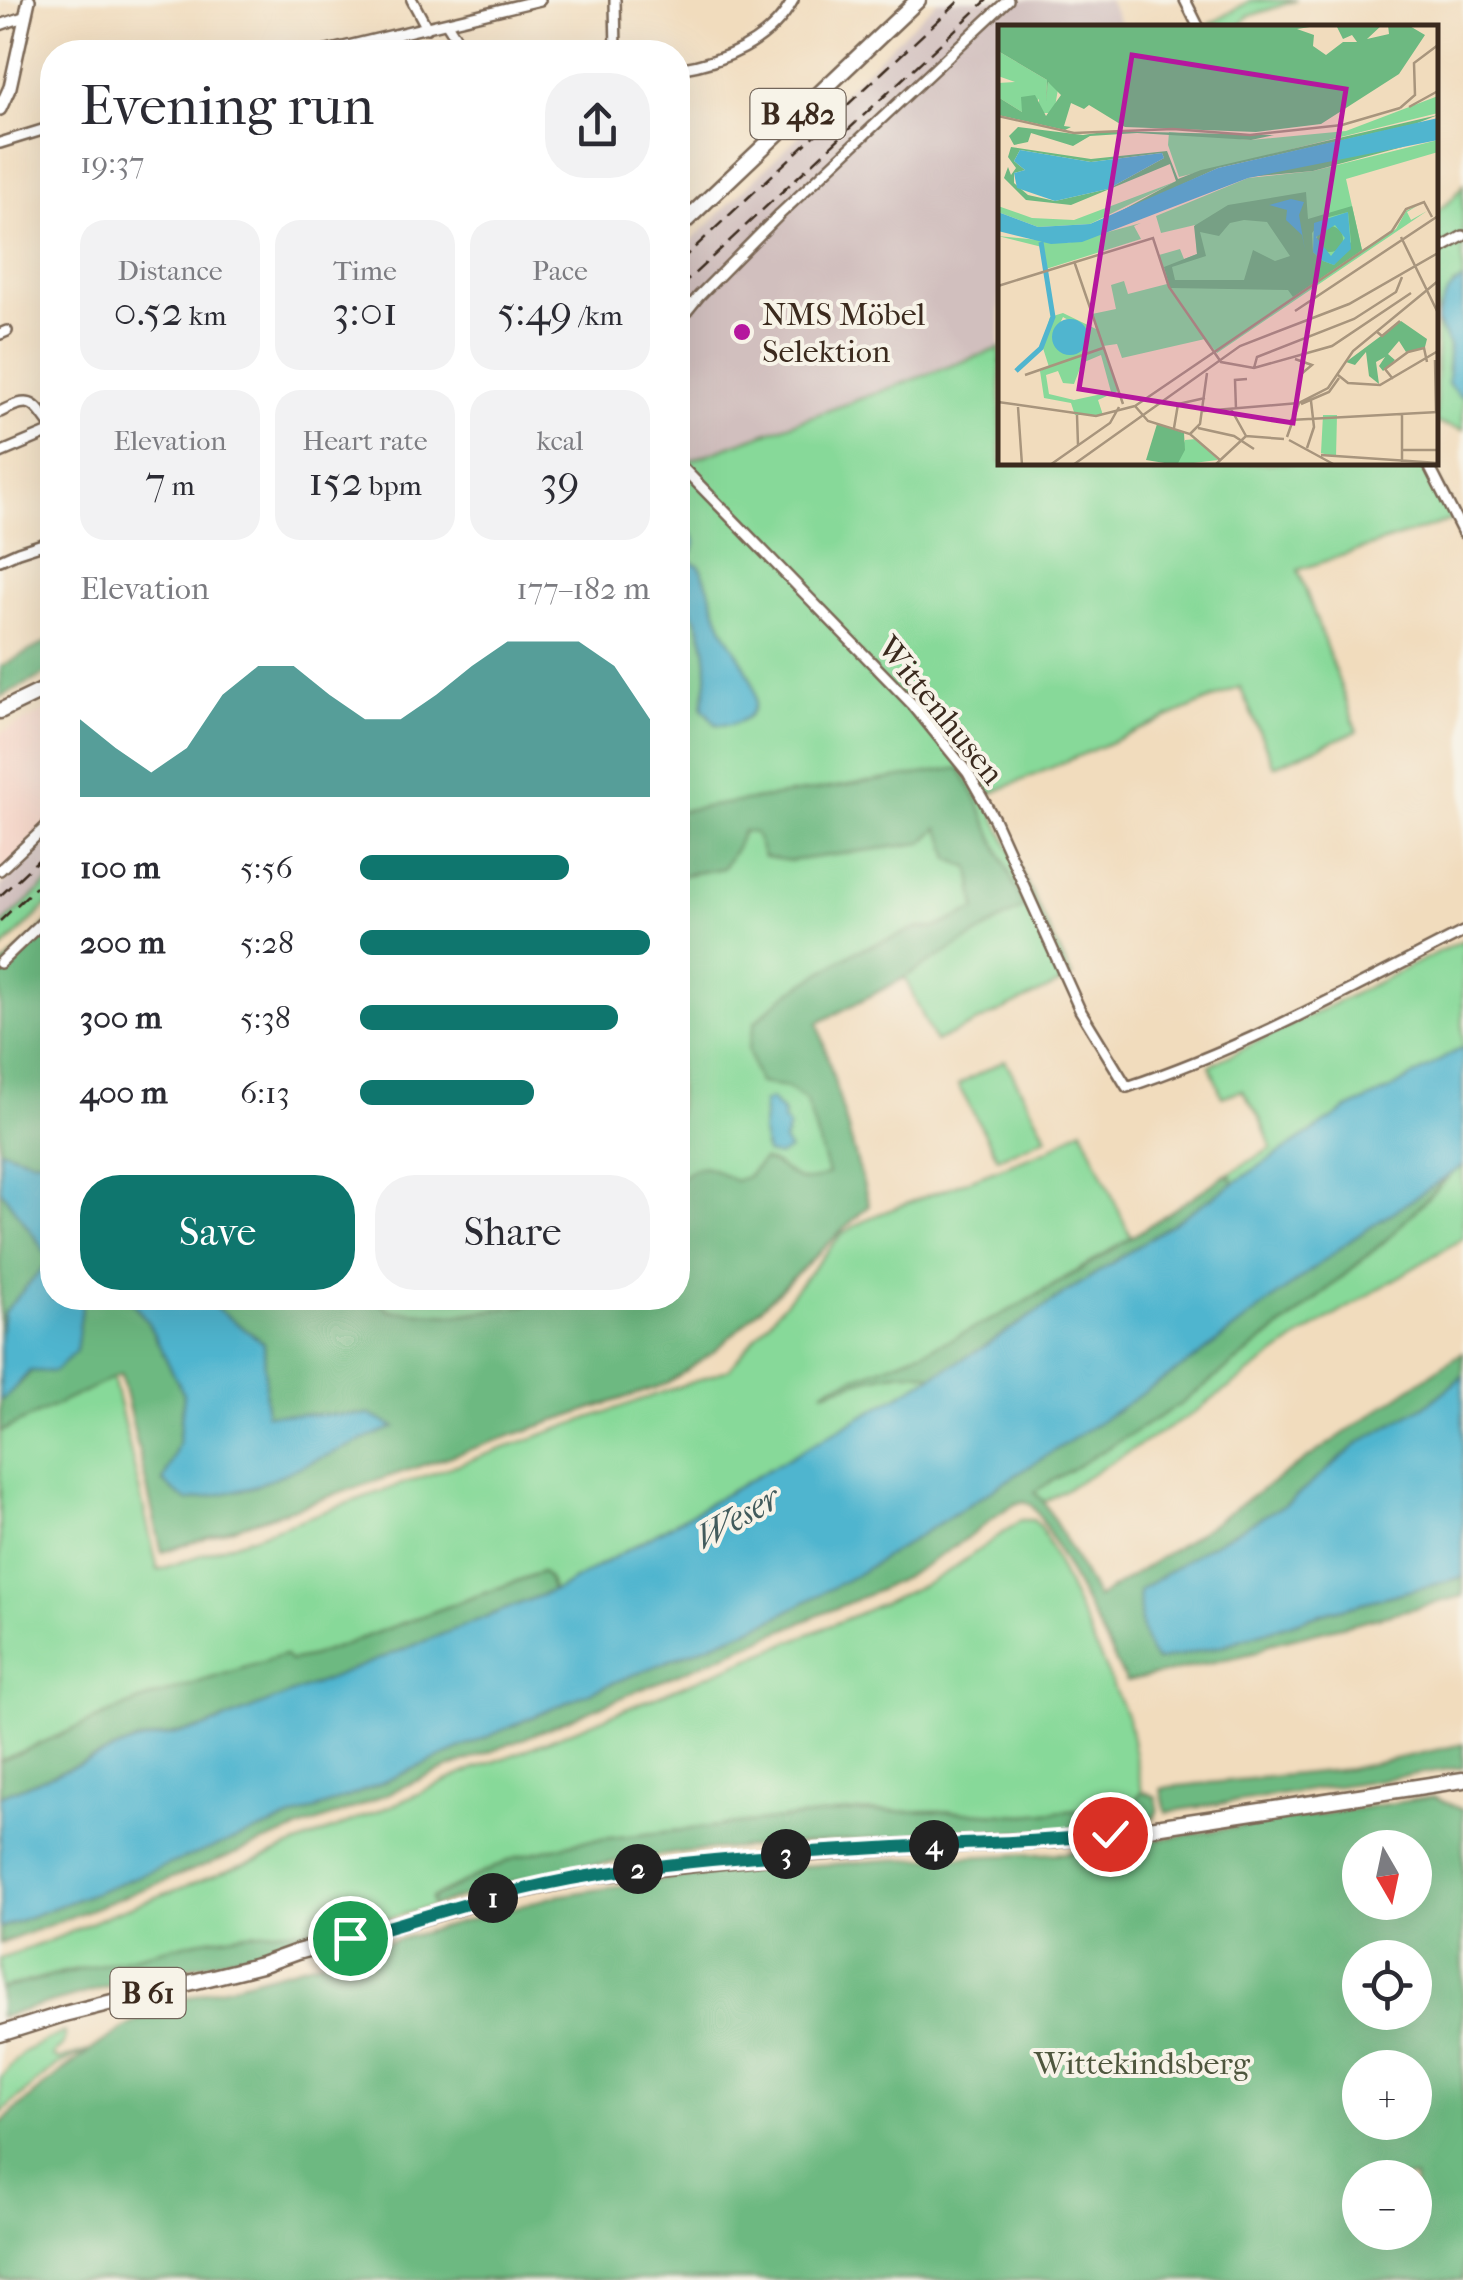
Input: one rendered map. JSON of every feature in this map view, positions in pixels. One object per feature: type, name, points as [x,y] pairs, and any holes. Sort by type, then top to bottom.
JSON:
[{"type":"main road","name":"B 482","points":[[690,217],[918,0]]},
{"type":"main road","points":[[0,711],[40,692]]},
{"type":"main road","name":"B 61","points":[[0,2031],[261,1965],[509,1894],[594,1875],[780,1854],[1054,1840],[1463,1780]]},
{"type":"street","points":[[0,109],[10,87],[30,0]]},
{"type":"street","points":[[412,0],[427,28]]},
{"type":"street","points":[[380,40],[540,0]]},
{"type":"street","points":[[616,0],[616,40]]},
{"type":"street","points":[[690,66],[738,52],[774,26],[793,0]]},
{"type":"street","points":[[690,307],[783,211],[1008,0]]},
{"type":"street","points":[[1185,0],[1198,25]]},
{"type":"street","points":[[0,26],[26,16]]},
{"type":"street","points":[[447,24],[457,40]]},
{"type":"street","points":[[0,143],[40,131]]},
{"type":"street","points":[[1438,250],[1463,236]]},
{"type":"street","points":[[0,412],[28,402],[40,412]]},
{"type":"street","points":[[0,453],[40,435]]},
{"type":"street","points":[[1428,465],[1463,533]]},
{"type":"street","name":"Wittenhusen","points":[[690,476],[890,680],[968,773],[994,819],[1080,1010],[1127,1087],[1252,1040],[1463,932]]},
{"type":"street","points":[[0,560],[40,545]]},
{"type":"street","points":[[0,870],[40,832]]},
{"type":"street","points":[[0,963],[40,925]]},
{"type":"shaded area","points":[[938,0],[1109,0],[1121,25],[998,25],[998,349],[690,461],[690,242]]},
{"type":"shaded area","points":[[40,714],[40,838],[0,876],[0,733]]},
{"type":"shaded area","points":[[40,848],[40,889],[0,927],[0,887]]},
{"type":"green space","points":[[1251,0],[1297,0],[1247,17],[1241,25],[1209,25]]},
{"type":"green space","points":[[1463,185],[1463,280],[1454,285],[1438,317],[1438,210]]},
{"type":"green space","points":[[1438,325],[1449,346],[1447,368],[1458,395],[1463,397],[1463,430],[1438,424]]},
{"type":"green space","points":[[998,349],[998,465],[1430,465],[1457,518],[1298,570],[1357,731],[1274,766],[1240,687],[985,796],[1072,978],[935,1042],[905,978],[818,1023],[869,1205],[716,1350],[666,1384],[162,1552],[121,1374],[113,1377],[158,1570],[729,1369],[842,1234],[869,1218],[1048,1150],[1082,1128],[1131,1238],[1018,1306],[946,1342],[825,1391],[894,1373],[933,1376],[562,1587],[552,1591],[549,1579],[541,1572],[313,1656],[289,1661],[284,1655],[137,1702],[0,1761],[0,968],[40,930],[40,1310],[690,1310],[690,461]]},
{"type":"green space","points":[[40,645],[40,677],[0,697],[0,667]]},
{"type":"green space","points":[[960,768],[1024,907],[818,1023],[869,1205],[716,1350],[666,1384],[162,1552],[121,1374],[0,1432],[0,1400],[31,1371],[80,1310],[138,1310],[184,1395],[178,1444],[163,1482],[370,1415],[266,1414],[264,1343],[219,1310],[389,1310],[458,1315],[492,1310],[690,1310],[690,1172],[706,1167],[735,1181],[746,1177],[763,1160],[800,1179],[828,1174],[806,1100],[786,1087],[759,1083],[748,1050],[755,1022],[784,996],[854,952],[919,928],[935,928],[976,909],[970,868],[950,859],[938,828],[922,843],[790,861],[764,857],[755,833],[743,831],[723,868],[690,874],[690,809]]},
{"type":"green space","points":[[40,890],[40,913],[0,951],[0,927]]},
{"type":"green space","points":[[40,930],[40,1160],[0,1149],[0,968]]},
{"type":"green space","points":[[1463,940],[1463,1047],[1392,1089],[1347,1109],[1234,1183],[1231,1176],[1224,1176],[1272,1148],[1259,1116],[1242,1090],[1222,1097],[1210,1065]]},
{"type":"green space","points":[[1005,1060],[1047,1137],[998,1158],[958,1085]]},
{"type":"green space","points":[[1463,1166],[1463,1238],[1306,1333],[1189,1416],[1044,1502],[1033,1491],[1181,1404],[1299,1314],[1387,1239]]},
{"type":"green space","points":[[1453,1172],[1387,1239],[1181,1404],[1034,1492],[1044,1502],[1097,1598],[1463,1352],[1463,1376],[1431,1402],[1359,1443],[1291,1501],[1200,1551],[1156,1661],[1463,1577],[1463,1596],[1269,1644],[1257,1652],[1126,1682],[1041,1518],[1024,1501],[1002,1511],[926,1565],[879,1590],[362,1805],[0,1944],[0,1928],[356,1794],[595,1690],[769,1621],[858,1574],[1070,1441]]},
{"type":"green space","points":[[1224,1176],[1231,1176],[1234,1183],[933,1376],[893,1373],[823,1392],[1018,1306]]},
{"type":"green space","points":[[0,1189],[40,1244],[40,1275],[0,1336]]},
{"type":"green space","points":[[1021,1520],[1033,1520],[1041,1527],[1128,1719],[1142,1791],[1132,1805],[1025,1815],[845,1812],[584,1841],[516,1857],[431,1898],[433,1906],[332,1935],[329,1927],[67,1971],[0,1989],[0,1959],[263,1858],[853,1616],[926,1584]]},
{"type":"green space","points":[[542,1572],[552,1591],[201,1729],[134,1742],[0,1796],[0,1761],[137,1702],[284,1655],[290,1661],[313,1656]]},
{"type":"green space","points":[[1463,1744],[1463,1767],[1166,1812],[1161,1789],[1349,1769]]},
{"type":"green space","points":[[1142,1791],[1156,1797],[1158,1809],[1154,1818],[1061,1831],[684,1852],[548,1872],[433,1906],[431,1899],[516,1857],[584,1841],[845,1812],[1025,1815],[1132,1805]]},
{"type":"green space","name":"Wittekindsberg","points":[[1433,1797],[1463,1810],[1463,2280],[0,2280],[0,2124],[81,2057],[171,2002],[556,1896],[666,1879],[887,1860],[1067,1853]]},
{"type":"green space","points":[[330,1927],[332,1935],[132,1980],[0,2017],[0,1989],[197,1941]]},
{"type":"green space","points":[[64,2032],[63,2043],[52,2056],[59,2060],[88,2051],[54,2067],[0,2114],[0,2078],[23,2052]]},
{"type":"water","points":[[1463,280],[1463,397],[1448,383],[1449,346],[1438,325],[1443,303]]},
{"type":"water","points":[[690,533],[696,543],[690,556]]},
{"type":"water","points":[[690,556],[700,566],[722,626],[754,686],[754,709],[735,723],[716,724],[702,708],[706,654],[693,613]]},
{"type":"water","name":"Weser","points":[[1463,1047],[1463,1166],[1351,1240],[1195,1359],[858,1574],[769,1621],[595,1690],[356,1794],[0,1928],[0,1796],[134,1742],[201,1729],[562,1587],[982,1348],[1347,1109],[1392,1089]]},
{"type":"water","points":[[770,1099],[784,1114],[783,1120],[789,1127],[784,1141],[789,1150],[778,1156],[766,1153],[762,1133],[763,1103]]},
{"type":"water","points":[[0,1149],[40,1160],[40,1244],[0,1189]]},
{"type":"water","points":[[40,1271],[40,1310],[82,1310],[76,1351],[54,1372],[30,1371],[0,1400],[0,1336],[4,1312]]},
{"type":"water","points":[[138,1310],[219,1310],[264,1343],[266,1414],[370,1415],[395,1427],[250,1488],[187,1501],[163,1482],[178,1444],[184,1395]]},
{"type":"water","points":[[1463,1376],[1463,1577],[1156,1661],[1143,1636],[1139,1591],[1200,1551],[1291,1501],[1359,1443],[1431,1402]]},
{"type":"railway","points":[[690,252],[960,0]]},
{"type":"railway","points":[[690,278],[987,0]]},
{"type":"railway","points":[[0,896],[40,858]]},
{"type":"railway","points":[[0,921],[40,883]]},
{"type":"place","name":"NMS Möbel Selektion","points":[[742,332]]},
{"type":"route","points":[[350,1938],[552,1882],[635,1869],[768,1856],[1110,1834]]}]
